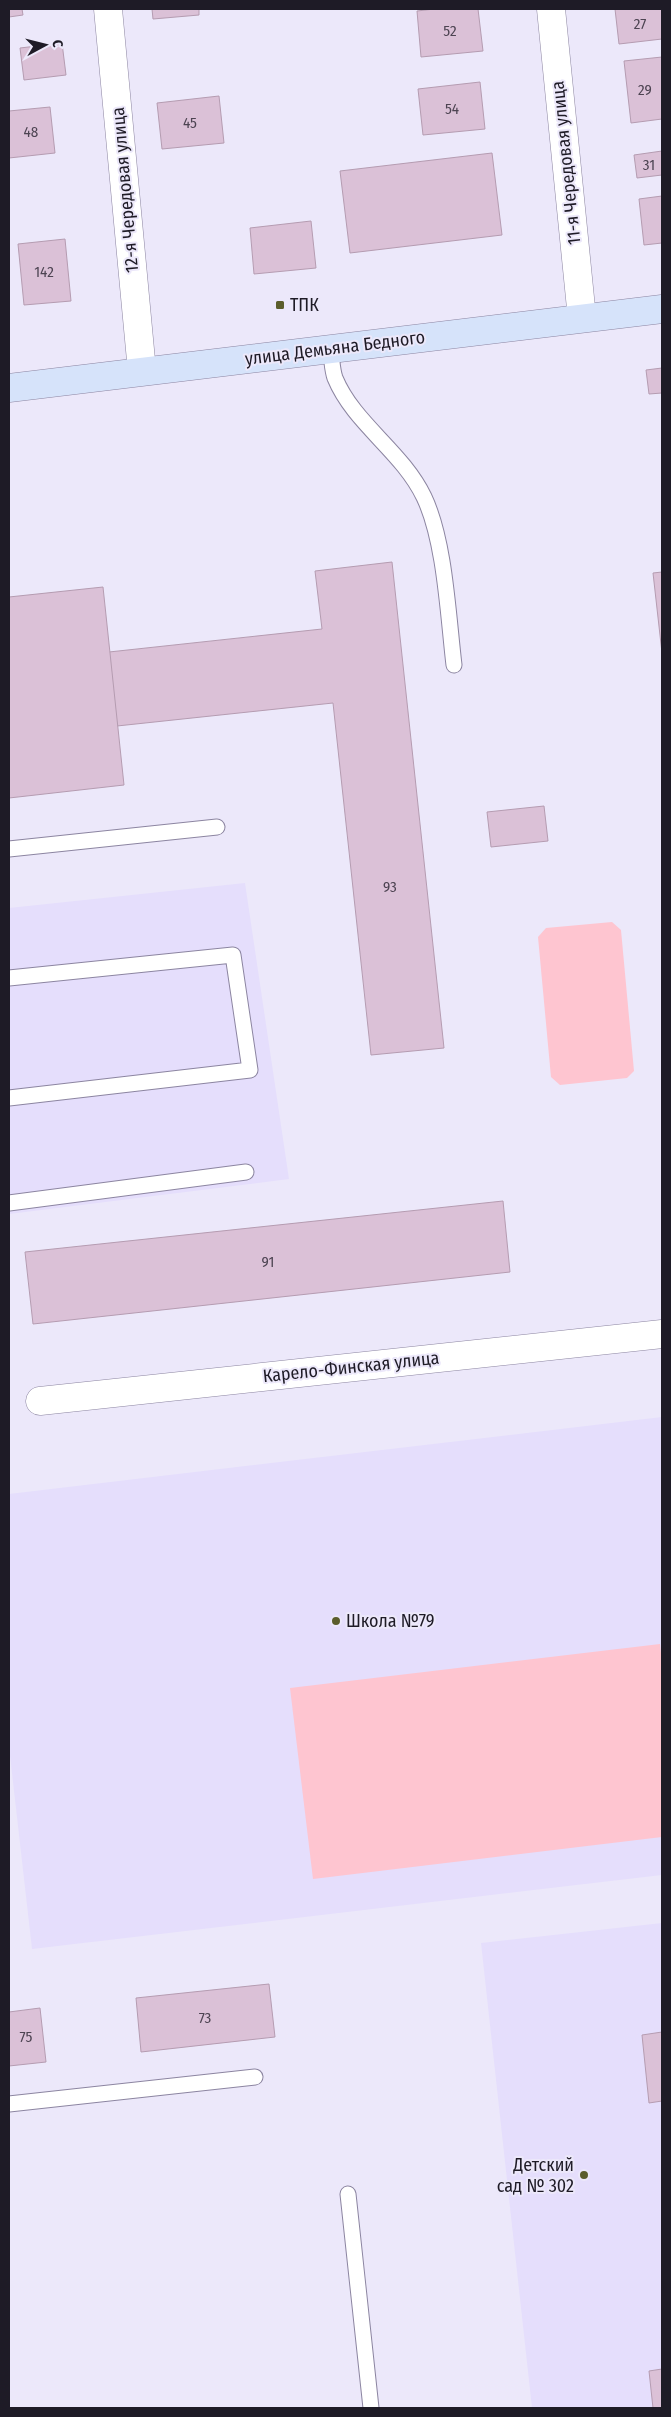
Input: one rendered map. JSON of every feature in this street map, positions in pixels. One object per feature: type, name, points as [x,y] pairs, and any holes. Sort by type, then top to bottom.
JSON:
[{"type":"main road","name":"улица Демьяна Бедного","points":[[9,388],[662,309]]},
{"type":"street","name":"12-я Чередовая улица","points":[[108,9],[142,371]]},
{"type":"street","name":"11-я Чередовая улица","points":[[551,9],[582,318]]},
{"type":"street","name":"Карело-Финская улица","points":[[40,1401],[662,1334]]},
{"type":"lane","points":[[330,348],[334,377],[346,398],[357,414],[402,462],[424,497],[437,537],[454,665]]},
{"type":"lane","points":[[9,849],[217,826]]},
{"type":"lane","points":[[9,978],[233,955],[250,1070],[9,1098]]},
{"type":"lane","points":[[9,1202],[246,1172]]},
{"type":"lane","points":[[9,2104],[255,2078]]},
{"type":"lane","points":[[348,2194],[371,2408]]},
{"type":"shaded area","points":[[245,883],[289,1179],[9,1214],[9,908]]},
{"type":"shaded area","points":[[612,922],[621,930],[634,1071],[627,1078],[560,1085],[551,1077],[538,937],[546,928]]},
{"type":"shaded area","name":"Школа №79","points":[[662,1417],[662,1875],[32,1949],[9,1747],[9,1494]]},
{"type":"shaded area","points":[[660,1644],[662,1662],[662,1837],[313,1879],[290,1688]]},
{"type":"shaded area","name":"Детский сад № 302","points":[[662,1923],[662,2408],[532,2408],[481,1943]]},
{"type":"building","points":[[9,9],[22,9],[23,15],[9,17]]},
{"type":"building","points":[[152,9],[199,9],[199,15],[153,19]]},
{"type":"building","points":[[478,9],[483,51],[421,57],[417,11]]},
{"type":"building","points":[[615,9],[662,9],[662,39],[619,44]]},
{"type":"building","points":[[62,43],[66,75],[24,80],[20,48]]},
{"type":"building","points":[[662,57],[662,119],[631,123],[624,61]]},
{"type":"building","points":[[480,82],[485,129],[423,135],[418,89]]},
{"type":"building","points":[[219,96],[224,143],[162,149],[157,103]]},
{"type":"building","points":[[50,107],[55,153],[9,158],[9,111]]},
{"type":"building","points":[[662,151],[662,175],[637,178],[634,155]]},
{"type":"building","points":[[492,153],[502,235],[350,253],[340,171]]},
{"type":"building","points":[[662,196],[662,243],[644,245],[639,199]]},
{"type":"building","points":[[311,221],[316,268],[254,274],[250,228]]},
{"type":"building","points":[[65,239],[71,301],[24,305],[18,244]]},
{"type":"building","points":[[662,368],[662,393],[649,394],[646,370]]},
{"type":"building","points":[[392,562],[444,1048],[371,1055],[333,703],[117,726],[109,652],[322,629],[315,571]]},
{"type":"building","points":[[662,572],[662,653],[653,573]]},
{"type":"building","points":[[103,587],[124,785],[9,798],[9,597]]},
{"type":"building","points":[[544,806],[548,841],[491,847],[487,812]]},
{"type":"building","points":[[503,1201],[510,1272],[33,1324],[25,1252]]},
{"type":"building","points":[[269,1984],[275,2037],[141,2052],[136,1998]]},
{"type":"building","points":[[40,2008],[46,2062],[9,2066],[9,2012]]},
{"type":"building","points":[[662,2032],[662,2101],[649,2103],[642,2035]]},
{"type":"building","points":[[662,2369],[662,2408],[653,2408],[649,2371]]},
{"type":"place","name":"ТПК","points":[[280,305]]},
{"type":"place","name":"Школа №79","points":[[336,1621]]},
{"type":"place","name":"Детский сад № 302","points":[[584,2175]]}]
